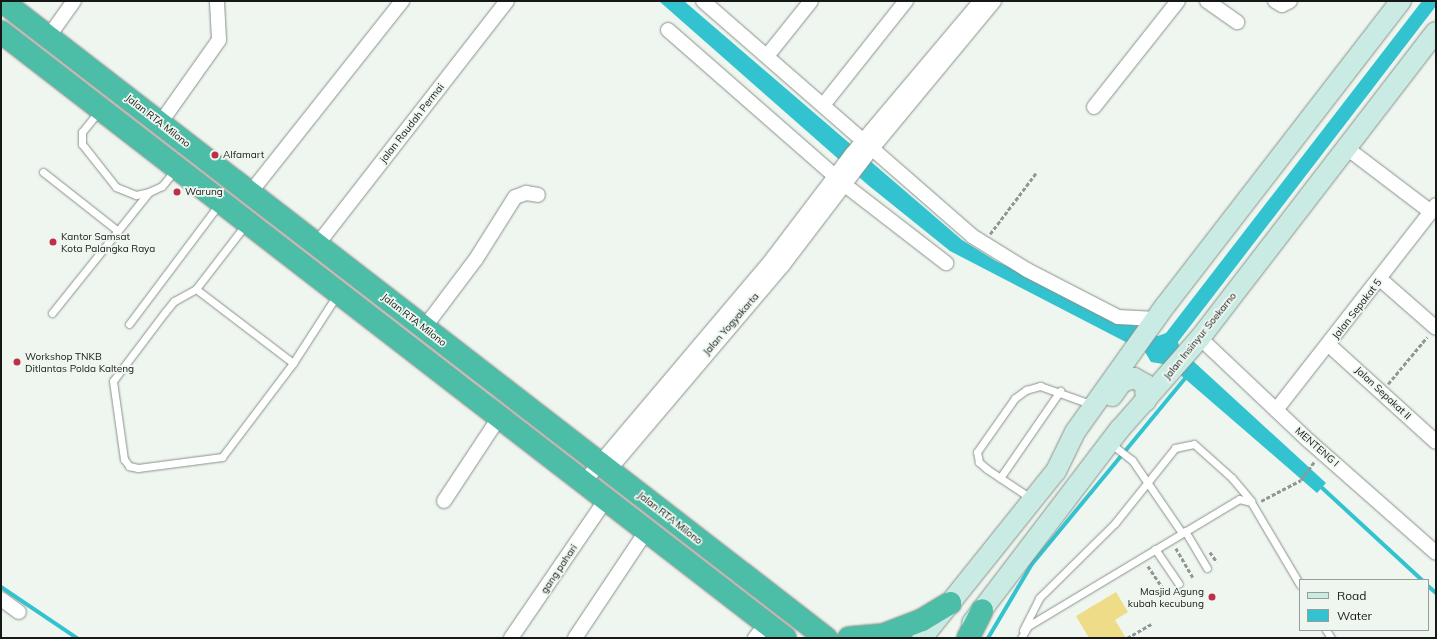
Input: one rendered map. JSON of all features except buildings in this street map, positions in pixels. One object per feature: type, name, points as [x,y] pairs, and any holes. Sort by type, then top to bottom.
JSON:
[{"type":"highway","name":"Jalan RTA Milono","points":[[2,1],[161,122],[424,328],[826,637]]},
{"type":"highway","points":[[1,32],[177,168],[222,200],[647,530],[761,631],[785,638]]},
{"type":"highway","points":[[436,366],[450,348]]},
{"type":"highway","points":[[849,638],[883,635],[922,620],[950,603]]},
{"type":"highway","points":[[968,638],[982,610]]},
{"type":"street","points":[[49,36],[74,1]]},
{"type":"street","points":[[161,122],[219,40],[217,1]]},
{"type":"street","points":[[250,193],[402,1]]},
{"type":"street","name":"jalan Raudah Permai","points":[[317,245],[507,1]]},
{"type":"street","points":[[702,1],[824,104],[862,152],[983,244],[1118,317],[1141,343]]},
{"type":"street","points":[[767,56],[811,1]]},
{"type":"street","points":[[824,104],[906,1]]},
{"type":"street","points":[[584,482],[605,466],[773,258],[842,177],[982,1]]},
{"type":"street","points":[[862,152],[994,1]]},
{"type":"street","points":[[1094,107],[1178,1]]},
{"type":"street","points":[[1207,1],[1237,22]]},
{"type":"street","points":[[1276,1],[1285,5],[1290,1]]},
{"type":"street","points":[[1056,471],[1062,452],[1094,405],[1401,1]]},
{"type":"street","points":[[668,30],[946,263]]},
{"type":"street","name":"Jalan Insinyur Soekarno","points":[[961,638],[1005,579],[1113,445],[1146,401],[1200,338],[1348,149],[1436,32]]},
{"type":"street","points":[[1348,149],[1433,209]]},
{"type":"street","points":[[424,328],[476,259],[515,197],[526,193],[538,195]]},
{"type":"street","name":"Jalan Sepakat 5","points":[[1276,410],[1329,345],[1433,209]]},
{"type":"street","points":[[1380,279],[1436,327]]},
{"type":"street","name":"MENTENG I","points":[[1200,338],[1276,410],[1436,553]]},
{"type":"street","points":[[1141,343],[1138,358],[1149,374],[1162,376],[1177,365]]},
{"type":"street","name":"Jalan Sepakat II","points":[[1329,345],[1436,442]]},
{"type":"street","points":[[922,638],[981,562],[1056,471],[1122,382],[1134,378],[1141,381],[1147,390],[1146,401]]},
{"type":"street","points":[[444,501],[500,416]]},
{"type":"street","name":"gang pahari","points":[[511,638],[606,499]]},
{"type":"street","points":[[574,638],[647,530]]},
{"type":"street","points":[[981,562],[1005,579]]},
{"type":"street","points":[[1,599],[19,612]]},
{"type":"lane","points":[[101,108],[82,132],[82,144],[89,158],[116,187],[136,195],[149,192],[162,186],[177,168]]},
{"type":"lane","points":[[43,172],[118,231]]},
{"type":"lane","points":[[52,313],[149,192]]},
{"type":"lane","points":[[129,324],[222,200]]},
{"type":"lane","points":[[248,221],[196,290],[174,302],[113,381],[124,459],[129,466],[138,468],[222,457],[293,363],[340,292]]},
{"type":"lane","points":[[196,290],[293,363]]},
{"type":"lane","points":[[1032,499],[979,462],[977,452],[1014,398],[1040,386],[1060,391],[1094,405]]},
{"type":"lane","points":[[1000,478],[1060,391]]},
{"type":"lane","points":[[1021,637],[1039,598],[1114,523],[1175,448],[1194,444],[1232,478],[1252,503],[1299,583]]},
{"type":"lane","points":[[1113,445],[1127,455],[1148,482],[1207,568]]},
{"type":"lane","points":[[1021,637],[1028,626],[1238,499],[1252,503]]},
{"type":"lane","points":[[1156,549],[1179,584]]},
{"type":"path","points":[[983,244],[1036,173]]},
{"type":"path","points":[[1382,392],[1436,327]]},
{"type":"path","points":[[1252,503],[1301,480],[1310,469]]},
{"type":"path","points":[[1176,549],[1193,577]]},
{"type":"path","points":[[1148,566],[1166,592]]},
{"type":"path","points":[[1126,638],[1151,624]]},
{"type":"shaded area","points":[[1116,592],[1128,612],[1115,620],[1126,638],[1089,638],[1076,616]]},
{"type":"water","points":[[659,1],[684,1],[962,240],[996,261],[1158,336],[1166,333],[1422,1],[1436,1],[1436,6],[1178,342],[1180,349],[1326,483],[1317,493],[1169,365],[1151,362],[1145,352],[950,251],[868,185]]},
{"type":"waterway","points":[[988,638],[1032,564],[1188,375]]},
{"type":"waterway","points":[[1319,485],[1421,579]]},
{"type":"waterway","points":[[1,587],[77,638]]},
{"type":"waterway","points":[[1429,587],[1436,593]]},
{"type":"place","name":"Alfamart","points":[[215,155]]},
{"type":"place","name":"Warung","points":[[177,192]]},
{"type":"place","name":"Kantor Samsat Kota Palangka Raya","points":[[53,242]]},
{"type":"place","name":"Workshop TNKB Ditlantas Polda Kalteng","points":[[17,362]]},
{"type":"place","name":"Masjid Agung kubah kecubung","points":[[1212,597]]}]
